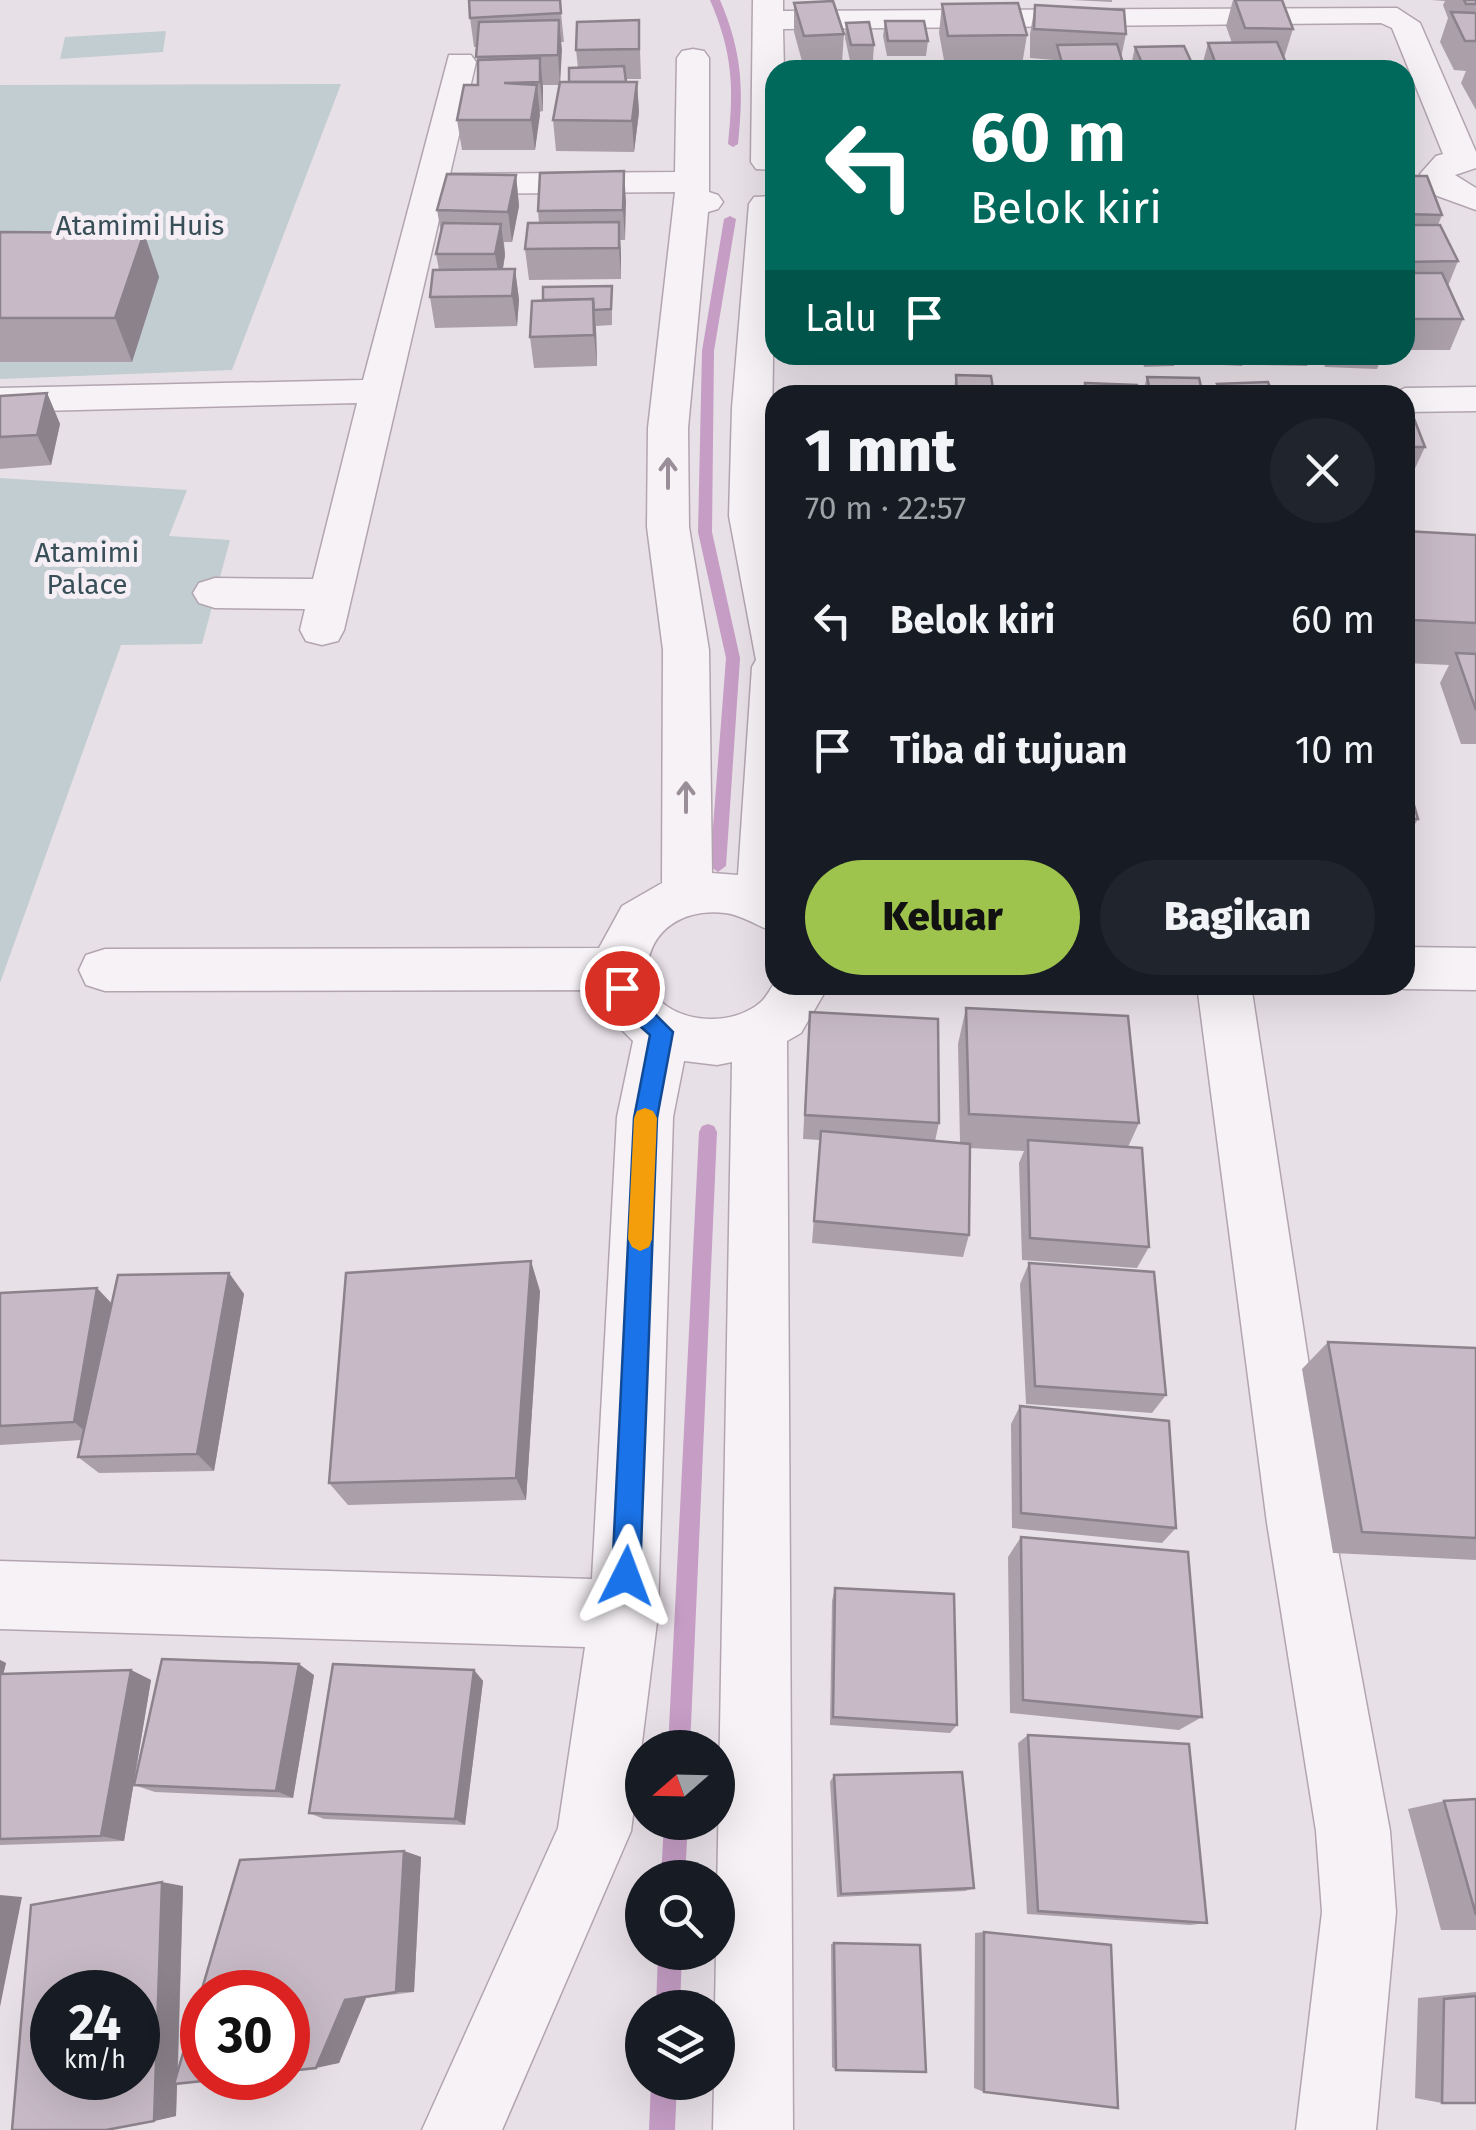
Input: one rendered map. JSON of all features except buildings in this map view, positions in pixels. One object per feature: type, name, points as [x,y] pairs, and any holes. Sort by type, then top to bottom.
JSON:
[{"type":"street","points":[[770,60],[770,10],[1386,14],[1405,23],[1455,194],[1476,200]]},
{"type":"street","points":[[687,895],[686,650],[668,527],[668,428],[694,182],[693,58]]},
{"type":"street","points":[[215,593],[326,612],[382,392],[423,184],[460,62]]},
{"type":"street","points":[[423,184],[765,182]]},
{"type":"street","points":[[765,365],[764,408],[750,516],[765,599]]},
{"type":"street","points":[[0,400],[382,392]]},
{"type":"street","points":[[1415,400],[1476,399]]},
{"type":"street","points":[[753,2130],[781,1009],[711,1044],[662,1032],[631,1005],[619,969],[631,930],[665,902],[713,892],[765,907]]},
{"type":"street","points":[[1415,968],[1476,969]]},
{"type":"street","points":[[104,970],[619,969]]},
{"type":"street","points":[[1225,995],[1300,1523],[1354,1830],[1359,1912],[1336,2130]]},
{"type":"street","points":[[462,2130],[594,1831],[624,1614],[645,1118],[662,1032]]},
{"type":"street","points":[[0,1595],[624,1614]]},
{"type":"green space","points":[[166,31],[163,52],[60,59],[65,37]]},
{"type":"green space","name":"Atamimi Huis","points":[[341,84],[232,370],[0,379],[0,85]]},
{"type":"green space","name":"Atamimi Palace","points":[[0,478],[187,490],[169,536],[230,540],[202,644],[121,645],[0,983]]},
{"type":"waterway","points":[[715,0],[737,70],[733,144]]},
{"type":"waterway","points":[[718,866],[733,658],[705,532],[708,351],[730,219]]},
{"type":"waterway","points":[[680,1730],[708,1132]]},
{"type":"waterway","points":[[674,1860],[675,1840]]},
{"type":"waterway","points":[[669,1970],[669,1990]]},
{"type":"waterway","points":[[662,2130],[663,2100]]},
{"type":"slow traffic","points":[[640,1239],[645,1118]]},
{"type":"route","points":[[622,988],[631,1005],[662,1032],[645,1118],[626,1576]]}]
